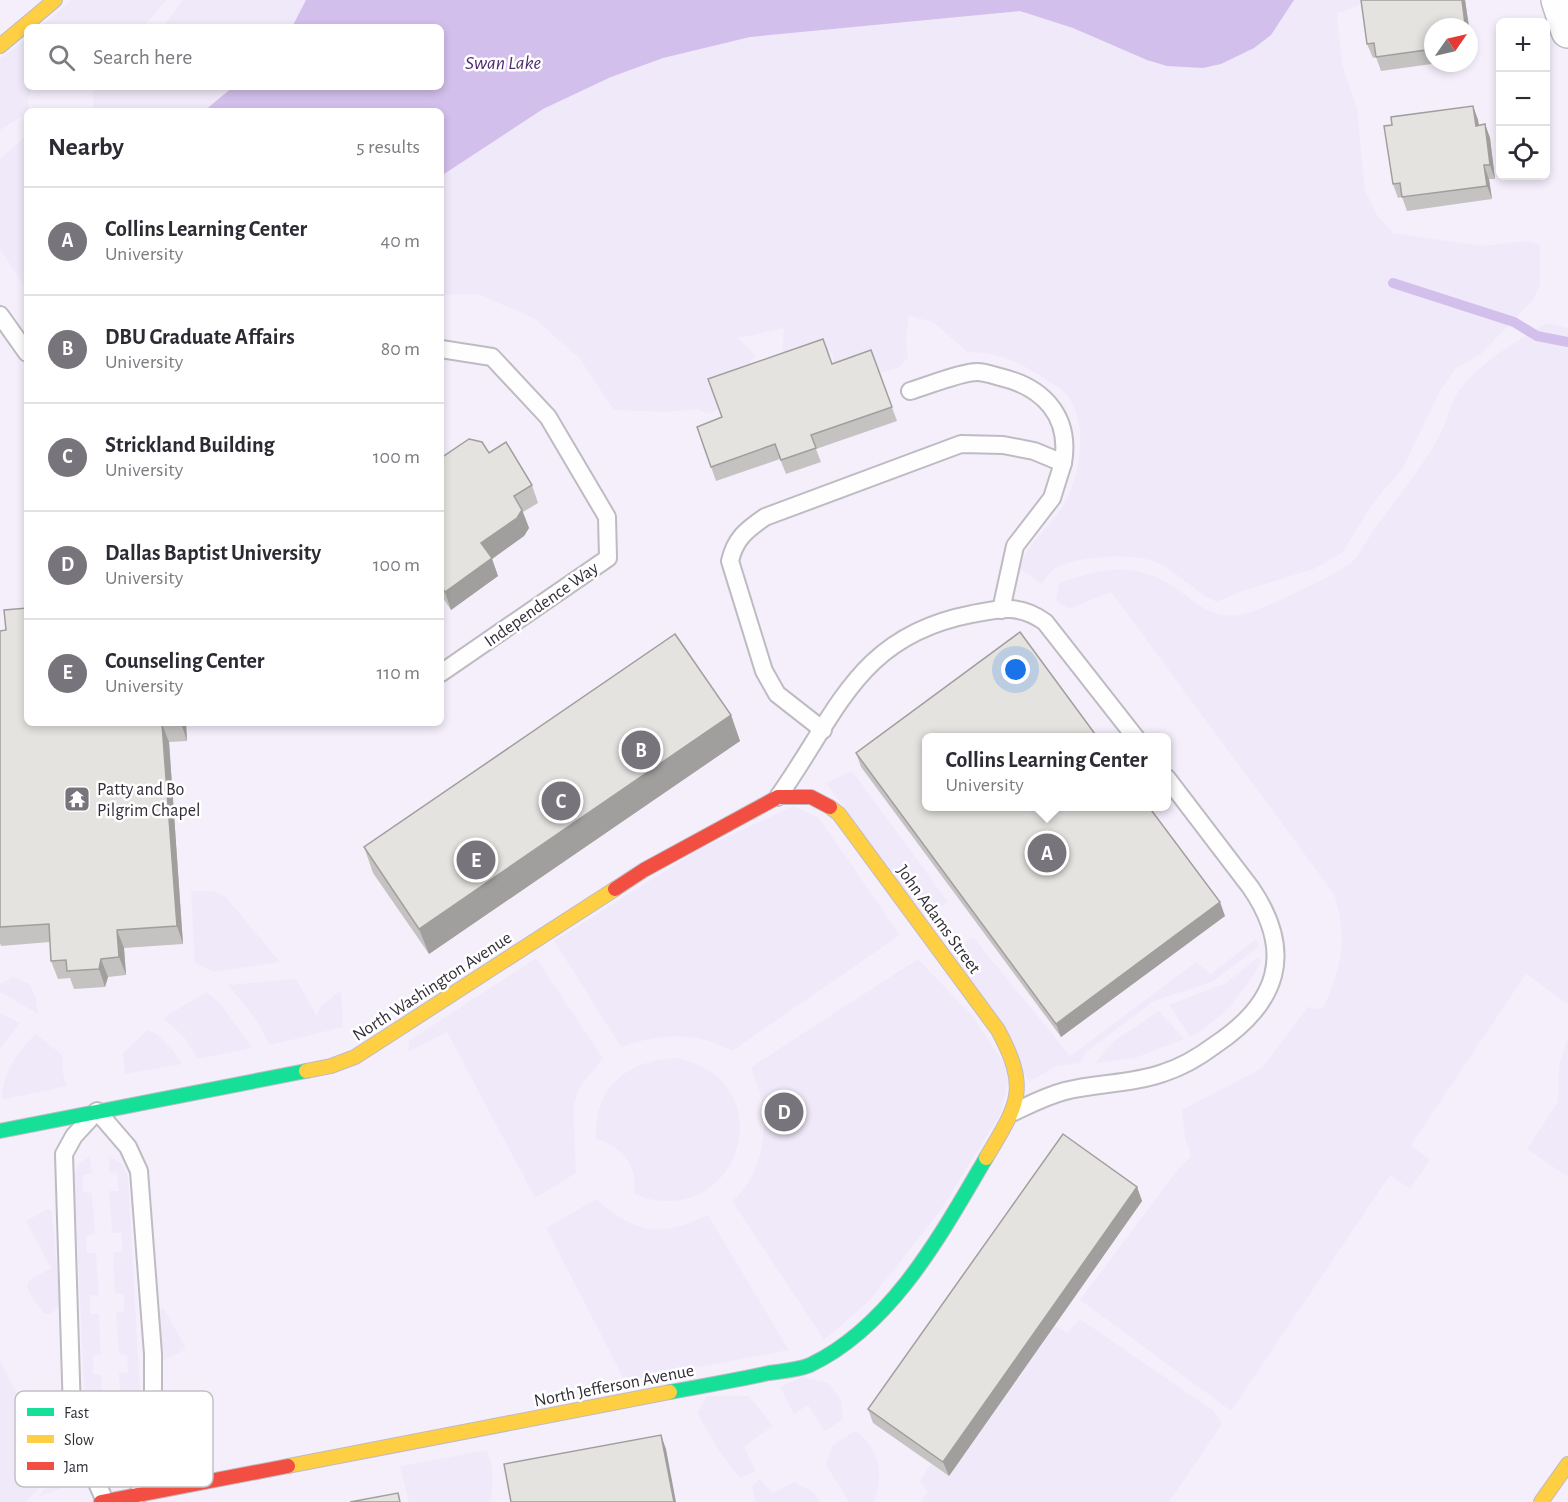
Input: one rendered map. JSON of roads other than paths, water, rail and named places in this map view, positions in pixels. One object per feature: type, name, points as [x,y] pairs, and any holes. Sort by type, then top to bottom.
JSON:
[{"type":"street","points":[[27,24],[56,0]]},
{"type":"street","points":[[1558,0],[1568,31]]},
{"type":"street","points":[[0,46],[24,26]]},
{"type":"street","name":"John Adams Street","points":[[778,797],[803,794],[822,799],[839,814],[998,1030],[1009,1050],[1018,1076],[1018,1096],[1014,1112]]},
{"type":"street","name":"North Washington Avenue","points":[[0,1131],[332,1066],[354,1057],[644,870],[778,797]]},
{"type":"street","name":"North Jefferson Avenue","points":[[213,1480],[808,1366],[839,1348],[890,1299],[935,1241],[1014,1112]]},
{"type":"street","points":[[1543,1501],[1568,1464]]},
{"type":"street","name":"North Jefferson Avenue","points":[[111,1500],[176,1487]]},
{"type":"lane","points":[[0,315],[24,349]]},
{"type":"lane","name":"Independence Way","points":[[444,349],[492,357],[548,417],[607,517],[608,558],[444,671]]},
{"type":"lane","points":[[910,391],[977,372],[1006,378],[1034,389],[1049,402],[1059,418],[1065,450],[1063,463],[1052,498],[1015,546],[1001,610]]},
{"type":"lane","points":[[823,730],[777,694],[764,671],[730,561],[734,544],[745,530],[765,517],[961,444],[1003,445],[1034,451],[1063,463]]},
{"type":"lane","points":[[778,797],[846,691],[864,669],[885,650],[946,619],[1001,610],[1030,611],[1046,622],[1132,733]]},
{"type":"lane","points":[[1014,1112],[1041,1098],[1066,1090],[1163,1074],[1193,1060],[1245,1024],[1265,996],[1272,980],[1275,954],[1272,929],[1263,905],[1171,783]]},
{"type":"lane","points":[[71,1391],[64,1154],[74,1136],[97,1111],[128,1147],[139,1171],[153,1354],[153,1391]]},
{"type":"lane","points":[[139,1494],[141,1487]]},
{"type":"water","name":"Swan Lake","points":[[306,0],[1294,0],[1271,35],[1254,48],[1221,64],[1203,68],[1167,66],[1147,60],[1073,28],[1020,11],[750,37],[663,58],[611,77],[543,109],[444,174],[444,108],[208,108],[229,90],[444,90],[444,24],[294,24]]},
{"type":"waterway","points":[[1393,283],[1514,322],[1537,336],[1568,342]]},
{"type":"place","name":"DBU Graduate Affairs","points":[[641,750]]},
{"type":"place","name":"Patty and Bo Pilgrim Chapel","points":[[77,799]]},
{"type":"place","name":"Strickland Building","points":[[561,801]]},
{"type":"place","name":"Collins Learning Center","points":[[1047,853]]},
{"type":"place","name":"Counseling Center","points":[[476,860]]},
{"type":"place","name":"Dallas Baptist University","points":[[784,1112]]}]
